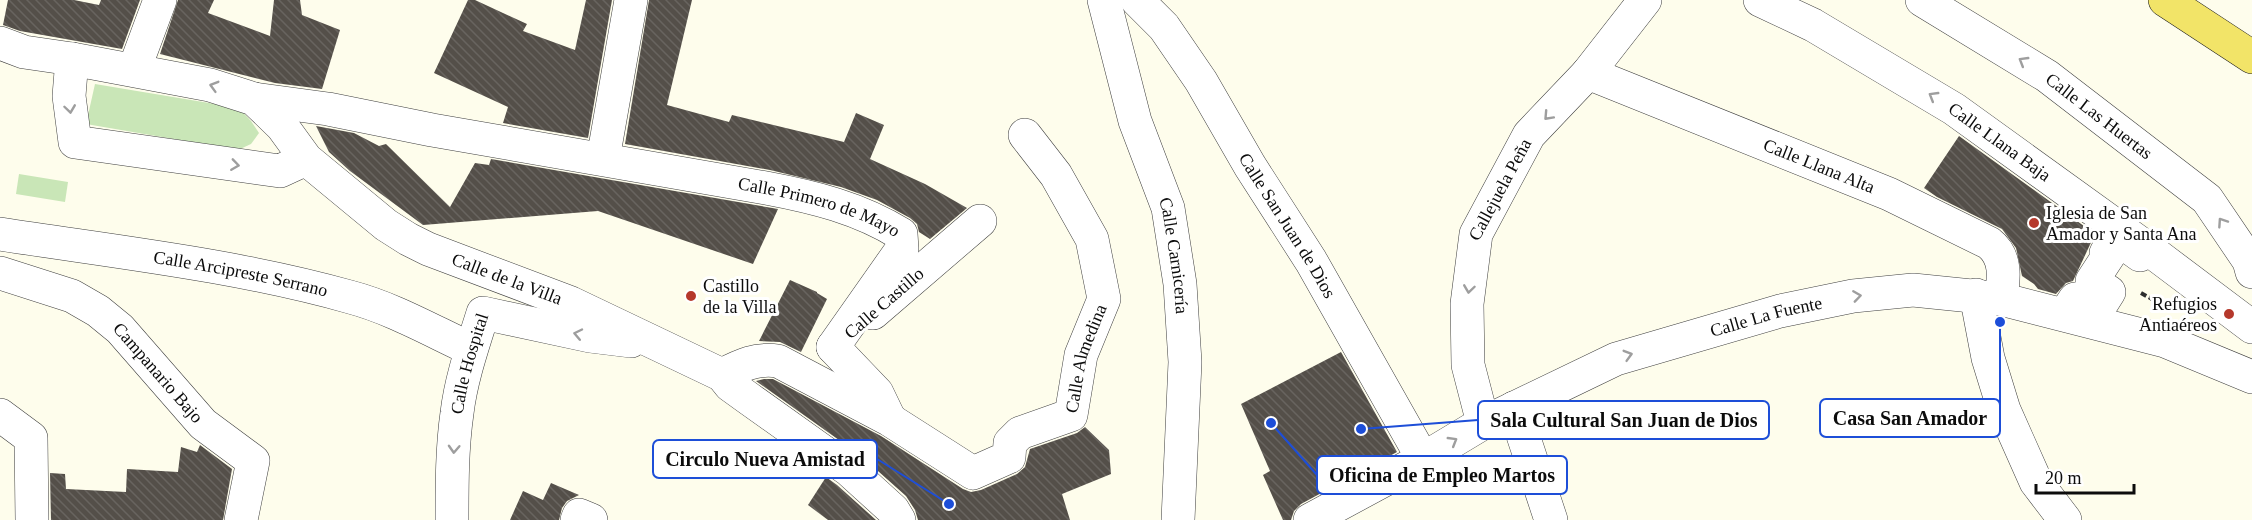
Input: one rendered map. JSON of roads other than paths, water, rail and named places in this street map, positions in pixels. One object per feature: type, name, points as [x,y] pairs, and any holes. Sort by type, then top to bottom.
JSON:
[{"type":"main road","points":[[2165,0],[2252,57]]},
{"type":"street","points":[[134,70],[160,0]]},
{"type":"street","points":[[603,159],[631,0]]},
{"type":"street","name":"Calle Carnicería","points":[[1104,0],[1135,121],[1168,208],[1180,284],[1185,362],[1178,520]]},
{"type":"street","name":"Calle San Juan de Dios","points":[[1137,0],[1164,27],[1200,81],[1250,166],[1311,261],[1423,459]]},
{"type":"street","name":"Callejuela Peña","points":[[1483,423],[1468,365],[1467,304],[1476,234],[1529,135],[1588,73],[1645,0]]},
{"type":"street","name":"Calle Llana Baja","points":[[1761,0],[1813,25],[1954,109],[2252,327]]},
{"type":"street","name":"Calle Las Huertas","points":[[1922,0],[2047,76],[2207,199],[2251,264]]},
{"type":"street","name":"Calle de la Villa","points":[[0,43],[24,52],[210,85],[254,99],[282,126],[306,159],[386,225],[428,249],[571,303],[722,375],[730,385],[849,470],[893,510],[899,520]]},
{"type":"street","points":[[72,59],[69,96],[75,142],[280,171],[306,159]]},
{"type":"street","name":"Calle Llana Alta","points":[[1588,73],[1889,194],[1997,249],[2001,256],[2004,280],[1988,297],[1988,358],[2004,410],[2036,482],[2065,520]]},
{"type":"street","name":"Calle Primero de Mayo","points":[[254,99],[328,109],[432,130],[811,197],[854,210],[880,221],[901,234],[902,249],[833,347]]},
{"type":"street","name":"Calle Almedina","points":[[722,375],[747,362],[764,359],[778,361],[890,420],[973,473],[1009,457],[1010,443],[1020,433],[1071,415],[1082,355],[1104,299],[1092,239],[1056,174],[1025,135]]},
{"type":"street","name":"Calle Castillo","points":[[890,420],[877,393],[833,347],[980,221]]},
{"type":"street","name":"Calle Arcipreste Serrano","points":[[0,234],[240,272],[351,297],[384,309],[471,349]]},
{"type":"street","points":[[2252,342],[2175,280],[2115,237],[2106,254],[2109,255],[2092,281],[2109,292],[2097,311],[2075,299],[2067,310],[2142,327],[2252,362]]},
{"type":"street","name":"Campanario Bajo","points":[[0,273],[72,296],[98,311],[120,328],[203,424],[254,461],[241,520]]},
{"type":"street","name":"Calle La Fuente","points":[[1310,520],[1423,459],[1483,423],[1616,358],[1780,311],[1852,296],[1913,290],[1988,297],[2165,341],[2252,377]]},
{"type":"street","name":"Calle Hospital","points":[[452,520],[457,410],[471,349],[483,313],[590,336],[656,344]]},
{"type":"street","points":[[1514,408],[1551,520]]},
{"type":"street","points":[[0,415],[31,438],[32,520]]},
{"type":"street","points":[[577,520],[579,515],[591,520]]},
{"type":"place","name":"Iglesia de San Amador y Santa Ana","points":[[2034,223]]},
{"type":"place","name":"Castillo de la Villa","points":[[691,296]]},
{"type":"place","name":"Refugios Antiaéreos","points":[[2229,314]]},
{"type":"place","name":"Casa San Amador","points":[[2000,322]]},
{"type":"place","name":"Oficina de Empleo Martos","points":[[1271,423]]},
{"type":"place","name":"Sala Cultural San Juan de Dios","points":[[1361,429]]},
{"type":"place","name":"Circulo Nueva Amistad","points":[[949,504]]}]
